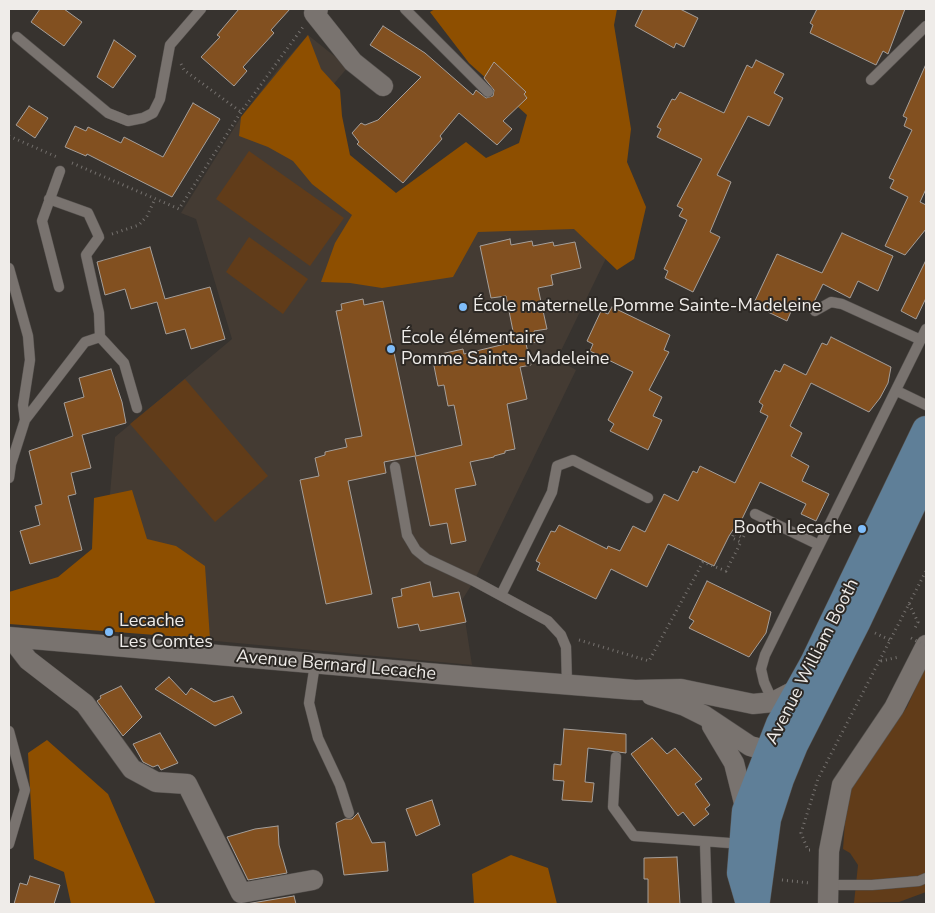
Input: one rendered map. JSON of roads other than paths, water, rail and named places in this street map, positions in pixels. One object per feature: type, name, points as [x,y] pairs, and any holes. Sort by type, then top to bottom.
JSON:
[{"type":"street","points":[[316,11],[353,62],[383,86]]},
{"type":"street","name":"Avenue William Booth","points":[[750,904],[741,874],[746,811],[779,730],[926,430]]},
{"type":"street","name":"Avenue William Booth","points":[[756,904],[779,730],[854,629],[926,476]]},
{"type":"street","points":[[10,637],[28,660],[85,704],[132,769],[156,782],[187,784],[241,893],[313,880]]},
{"type":"street","name":"Avenue Bernard Lecache","points":[[10,637],[635,690],[681,689],[753,704],[779,730],[750,746],[705,716],[685,706],[635,690]]},
{"type":"street","points":[[828,894],[829,851],[842,784],[894,708],[921,643]]},
{"type":"street","points":[[705,716],[726,747],[734,763],[746,811]]},
{"type":"lane","points":[[17,36],[108,113],[128,121],[143,118],[153,113],[160,99],[170,44],[201,9]]},
{"type":"lane","points":[[405,9],[488,92]]},
{"type":"lane","points":[[871,80],[926,26]]},
{"type":"lane","points":[[59,287],[42,221],[60,171]]},
{"type":"lane","points":[[49,199],[88,214],[98,237],[86,255],[99,313],[100,338],[124,363],[137,408]]},
{"type":"lane","points":[[9,268],[28,336],[30,360],[24,405],[25,420]]},
{"type":"lane","points":[[815,311],[831,302],[842,304],[921,340]]},
{"type":"lane","points":[[779,730],[761,669],[765,655],[926,329]]},
{"type":"lane","points":[[9,478],[10,463],[25,420],[85,342],[100,338]]},
{"type":"lane","points":[[897,391],[926,405]]},
{"type":"lane","points":[[501,595],[552,492],[557,466],[573,460],[648,498]]},
{"type":"lane","points":[[395,467],[407,535],[416,550],[427,559],[501,595],[548,622],[561,635],[567,660],[568,684]]},
{"type":"lane","points":[[755,514],[819,545]]},
{"type":"lane","points":[[315,664],[309,703],[318,738],[340,786],[349,813]]},
{"type":"lane","points":[[9,731],[25,790],[9,844]]},
{"type":"lane","points":[[616,757],[613,807],[634,836],[706,843],[744,844]]},
{"type":"lane","points":[[706,843],[707,904]]},
{"type":"lane","points":[[828,894],[872,885],[919,882],[926,878]]},
{"type":"place","name":"École maternelle Pomme Sainte-Madeleine","points":[[463,307]]},
{"type":"place","name":"École élémentaire Pomme Sainte-Madeleine","points":[[391,349]]},
{"type":"place","name":"Booth Lecache","points":[[862,529]]},
{"type":"place","name":"Lecache Les Comtes","points":[[109,632]]}]
